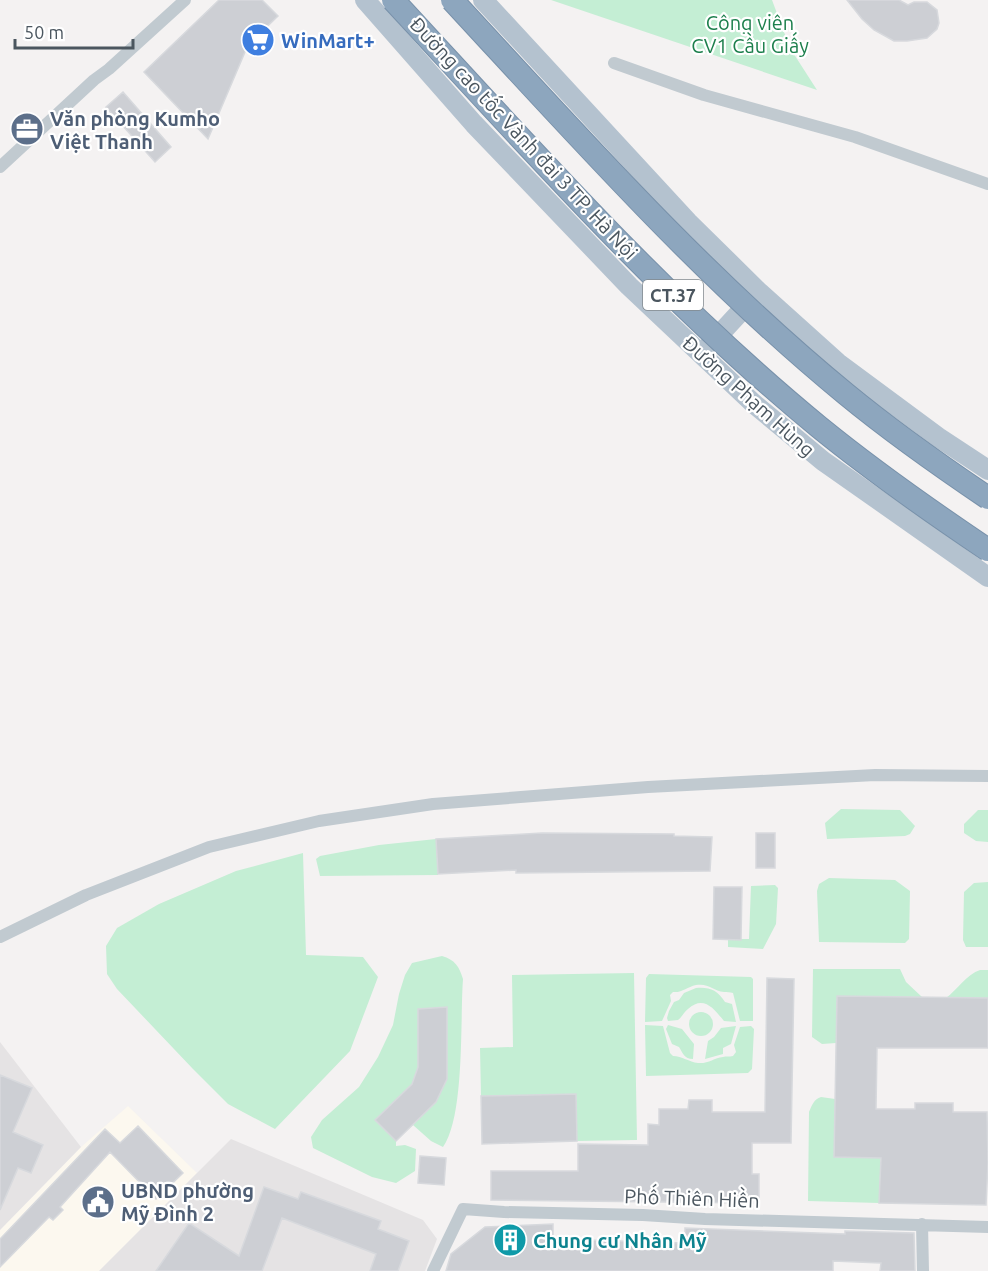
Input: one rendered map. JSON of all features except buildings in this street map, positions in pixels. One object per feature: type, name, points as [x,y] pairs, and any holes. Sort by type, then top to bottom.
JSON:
[{"type":"highway","name":"Đường cao tốc Vành đai 3 TP. Hà Nội","points":[[393,0],[517,134],[661,283],[737,355],[819,427],[911,498],[988,550]]},
{"type":"highway","name":"Đường cao tốc Vành đai 3 TP. Hà Nội","points":[[452,0],[549,105],[692,253],[767,325],[846,393],[936,463],[988,498]]},
{"type":"main road","name":"Đường Phạm Hùng","points":[[365,0],[490,141],[629,286],[753,403],[824,461],[988,577]]},
{"type":"main road","points":[[483,0],[688,222],[759,292],[838,363],[938,437],[988,470]]},
{"type":"main road","points":[[701,354],[759,292]]},
{"type":"street","points":[[0,167],[185,0]]},
{"type":"street","points":[[614,63],[704,95],[855,137],[988,184]]},
{"type":"street","points":[[0,937],[86,895],[209,847],[319,821],[433,804],[648,787],[875,775],[988,776]]},
{"type":"street","name":"Phố Thiên Hiền","points":[[433,1271],[463,1209],[988,1227]]},
{"type":"street","points":[[922,1224],[923,1271]]},
{"type":"shaded area","points":[[0,1042],[81,1147],[0,1230]]},
{"type":"shaded area","name":"UBND phường Mỹ Đình 2","points":[[128,1106],[197,1173],[99,1271],[0,1271],[0,1230],[81,1147]]},
{"type":"shaded area","points":[[231,1139],[423,1220],[437,1239],[425,1271],[99,1271]]},
{"type":"green space","name":"Công viên CV1 Cầu Giấy","points":[[551,0],[772,0],[790,48],[817,90]]},
{"type":"green space","points":[[841,809],[900,810],[915,826],[910,834],[905,836],[827,839],[825,823]]},
{"type":"green space","points":[[978,810],[988,810],[988,842],[976,841],[964,833],[964,824]]},
{"type":"green space","points":[[436,839],[438,875],[320,876],[316,859],[320,856],[379,845]]},
{"type":"green space","points":[[303,853],[306,955],[363,957],[378,977],[350,1051],[275,1129],[228,1104],[117,989],[107,974],[106,946],[117,928],[159,904],[236,871]]},
{"type":"green space","points":[[829,878],[895,880],[910,891],[909,939],[905,943],[819,942],[817,891],[819,884]]},
{"type":"green space","points":[[988,882],[988,947],[966,947],[963,940],[964,892],[974,883]]},
{"type":"green space","points":[[775,885],[778,888],[776,924],[763,949],[728,947],[728,939],[749,939],[751,886]]},
{"type":"green space","points":[[442,956],[456,964],[463,979],[458,1091],[450,1133],[443,1147],[431,1141],[413,1125],[436,1102],[447,1079],[447,1008],[418,1009],[418,1067],[412,1084],[376,1120],[396,1141],[396,1146],[405,1145],[416,1149],[415,1171],[396,1183],[372,1177],[313,1148],[311,1137],[322,1120],[359,1087],[378,1057],[393,1025],[399,994],[405,975],[412,963]]},
{"type":"green space","points":[[813,969],[900,969],[906,982],[922,997],[837,996],[836,1043],[822,1044],[812,1037]]},
{"type":"green space","points":[[980,970],[988,970],[988,998],[946,998],[971,975]]},
{"type":"green space","points":[[634,973],[637,1140],[577,1141],[576,1094],[481,1096],[480,1048],[513,1047],[512,975]]},
{"type":"green space","points":[[649,974],[751,977],[753,979],[753,1021],[740,1021],[733,993],[700,985],[673,992],[662,1021],[645,1022],[646,978]]},
{"type":"green space","points":[[696,988],[713,990],[725,1002],[732,1004],[736,1022],[724,1021],[717,1012],[704,1003],[694,1005],[678,1020],[668,1021],[669,1011],[674,1002],[679,1000],[684,993]]},
{"type":"green space","points":[[701,1012],[706,1013],[712,1019],[712,1029],[706,1035],[701,1036],[696,1035],[690,1029],[689,1024],[690,1019],[696,1013]]},
{"type":"green space","points":[[645,1025],[663,1026],[670,1053],[673,1056],[702,1063],[733,1056],[736,1052],[734,1045],[740,1027],[751,1026],[754,1029],[752,1069],[748,1073],[646,1076]]},
{"type":"green space","points":[[668,1025],[682,1029],[694,1044],[693,1059],[686,1057],[679,1047],[672,1044],[666,1029]]},
{"type":"green space","points":[[736,1026],[731,1044],[723,1048],[723,1054],[705,1059],[708,1041],[721,1028]]},
{"type":"green space","points":[[821,1097],[835,1099],[834,1157],[876,1158],[881,1142],[879,1203],[808,1201],[809,1112],[815,1101]]},
{"type":"place","name":"WinMart+","points":[[258,40]]},
{"type":"place","name":"Văn phòng Kumho Việt Thanh","points":[[27,129]]},
{"type":"place","name":"UBND phường Mỹ Đình 2","points":[[98,1202]]},
{"type":"place","name":"Chung cư Nhân Mỹ","points":[[510,1240]]}]
